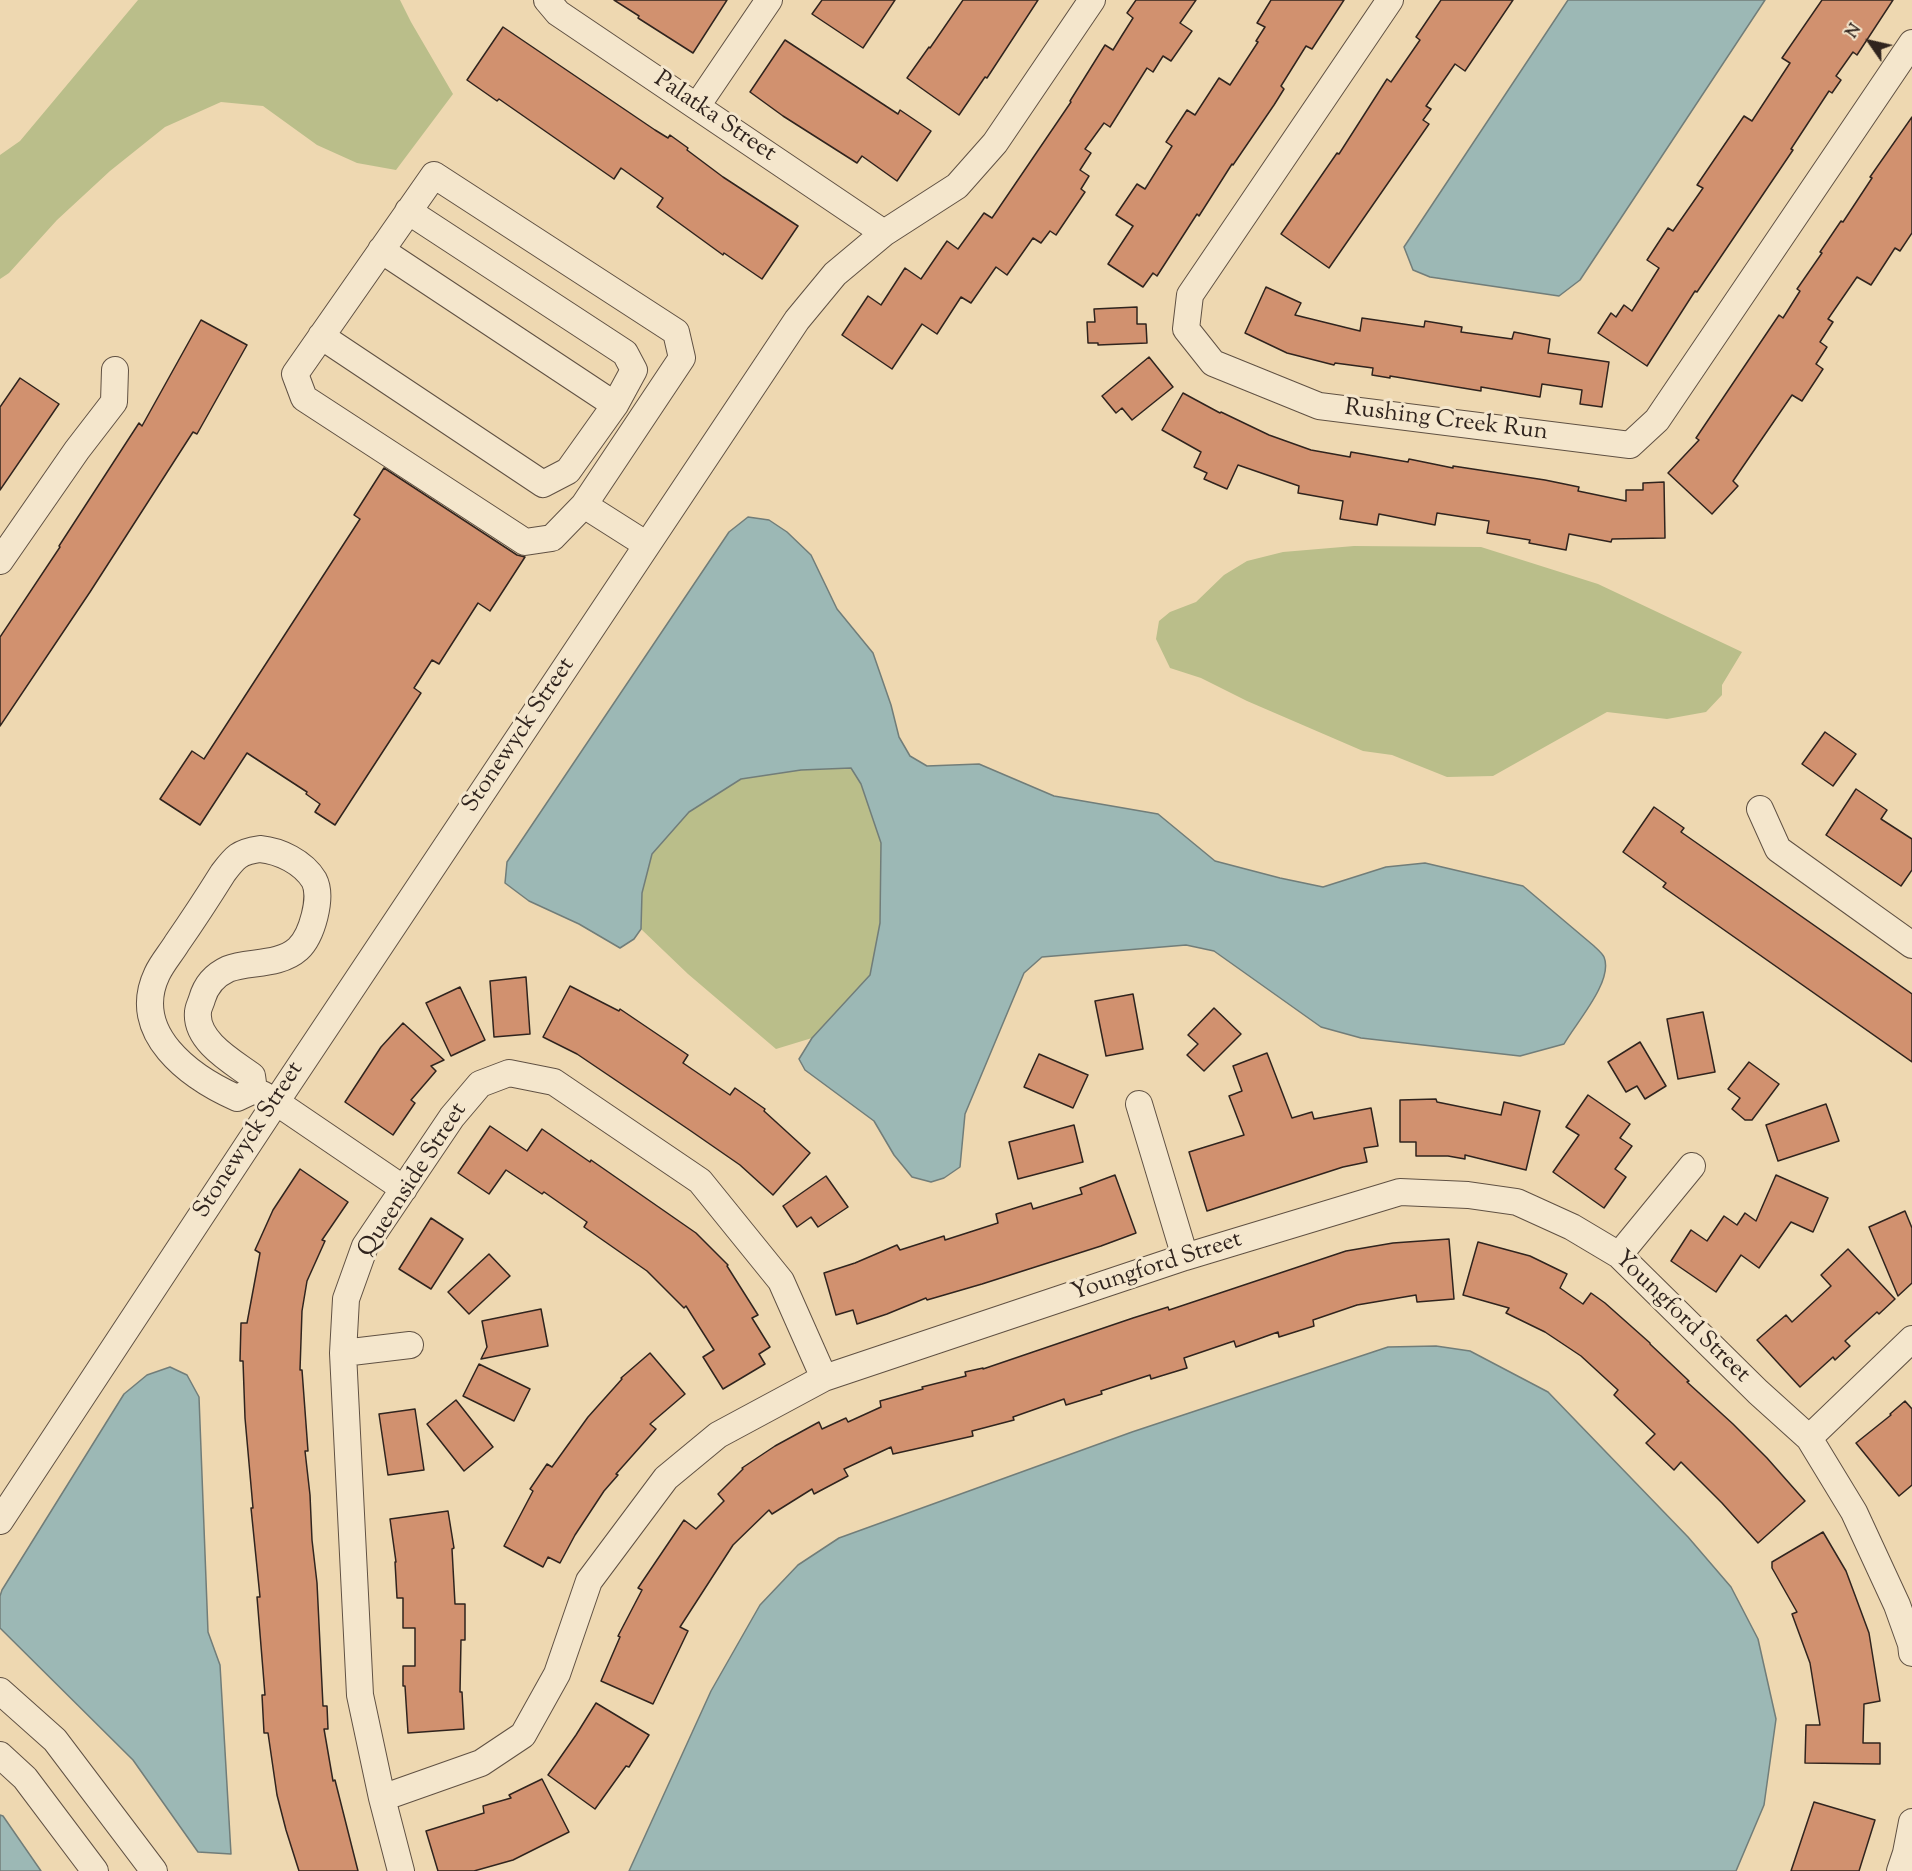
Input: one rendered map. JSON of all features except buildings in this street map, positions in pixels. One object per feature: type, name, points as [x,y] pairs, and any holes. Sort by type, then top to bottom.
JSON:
[{"type":"street","name":"Palatka Street","points":[[547,0],[558,13],[884,233]]},
{"type":"street","points":[[697,106],[769,0]]},
{"type":"street","name":"Stonewyck Street","points":[[0,1521],[265,1096],[647,545],[797,320],[835,274],[884,233],[957,186],[995,143],[1092,0]]},
{"type":"street","name":"Rushing Creek Run","points":[[1390,0],[1190,295],[1186,329],[1213,363],[1318,406],[1630,445],[1658,420],[1912,43]]},
{"type":"street","points":[[434,175],[676,332],[682,358],[584,506],[552,538],[525,542],[514,536],[304,398],[295,374],[381,250],[434,175]]},
{"type":"street","points":[[321,336],[543,484],[568,471],[615,405],[634,370],[625,353],[408,211]]},
{"type":"street","points":[[381,250],[615,405]]},
{"type":"street","points":[[0,561],[77,450],[114,402],[115,370]]},
{"type":"street","points":[[584,506],[647,545]]},
{"type":"street","points":[[1760,809],[1778,849],[1911,941]]},
{"type":"street","points":[[265,1096],[237,1098],[221,1091],[189,1069],[172,1054],[154,1030],[150,999],[157,975],[223,873],[232,861],[245,851],[260,849],[275,850],[298,863],[315,881],[315,917],[309,933],[298,949],[261,964],[230,969],[213,978],[203,995],[197,1013],[202,1031],[219,1053],[252,1076],[265,1096],[404,1188]]},
{"type":"street","name":"Queenside Street","points":[[401,1871],[382,1798],[360,1695],[343,1353],[346,1299],[365,1246],[452,1118],[480,1084],[509,1072],[554,1082],[700,1181],[781,1281],[824,1378]]},
{"type":"street","points":[[1139,1104],[1185,1257]]},
{"type":"street","points":[[1619,1255],[1692,1166]]},
{"type":"street","name":"Youngford Street","points":[[382,1798],[482,1763],[523,1735],[556,1674],[589,1581],[666,1478],[718,1435],[824,1378],[1185,1257],[1400,1191],[1468,1195],[1517,1202],[1572,1227],[1619,1255],[1750,1384],[1809,1438],[1854,1512],[1897,1605],[1912,1644],[1912,1653]]},
{"type":"street","points":[[1809,1438],[1912,1339]]},
{"type":"street","points":[[343,1353],[410,1345]]},
{"type":"street","points":[[0,1691],[55,1740],[154,1871]]},
{"type":"street","points":[[0,1755],[25,1778],[95,1871]]},
{"type":"street","points":[[1900,1871],[1912,1822]]},
{"type":"green space","points":[[138,0],[400,0],[453,94],[396,170],[357,163],[317,145],[263,106],[221,102],[165,127],[110,171],[57,220],[9,273],[0,279],[0,155],[20,141]]},
{"type":"green space","points":[[1354,546],[1481,547],[1598,584],[1742,652],[1722,685],[1722,695],[1706,712],[1667,719],[1607,712],[1493,776],[1447,777],[1392,755],[1363,751],[1247,701],[1201,678],[1170,668],[1156,639],[1159,621],[1170,612],[1196,602],[1224,575],[1247,561],[1283,552]]},
{"type":"green space","points":[[851,768],[861,784],[881,843],[880,923],[870,975],[812,1038],[776,1049],[688,974],[641,929],[642,893],[652,854],[689,812],[741,779],[801,770]]},
{"type":"water","points":[[1568,0],[1765,0],[1580,280],[1559,296],[1430,277],[1413,270],[1404,247]]},
{"type":"water","points":[[748,517],[769,520],[787,532],[811,555],[837,609],[873,653],[891,705],[899,737],[910,756],[927,766],[979,764],[1054,796],[1158,814],[1215,861],[1323,887],[1386,867],[1425,863],[1523,886],[1604,957],[1606,967],[1599,990],[1564,1044],[1520,1056],[1361,1038],[1321,1027],[1214,951],[1186,945],[1042,957],[1024,973],[965,1114],[960,1167],[944,1178],[931,1182],[912,1177],[894,1155],[874,1121],[805,1070],[799,1059],[812,1038],[870,975],[880,923],[881,843],[861,784],[851,768],[801,770],[741,779],[689,812],[652,854],[642,893],[641,929],[634,939],[620,948],[579,924],[529,901],[505,883],[507,862],[729,532]]},
{"type":"water","points":[[1436,1346],[1470,1351],[1548,1392],[1688,1537],[1731,1587],[1758,1639],[1776,1719],[1764,1805],[1736,1871],[629,1871],[711,1691],[760,1605],[798,1565],[839,1538],[1132,1432],[1388,1347]]},
{"type":"water","points":[[170,1367],[187,1375],[199,1397],[208,1632],[220,1665],[231,1854],[198,1852],[133,1760],[0,1628],[2,1590],[124,1394],[147,1375]]},
{"type":"water","points":[[0,1815],[3,1816],[41,1871],[0,1871]]}]
